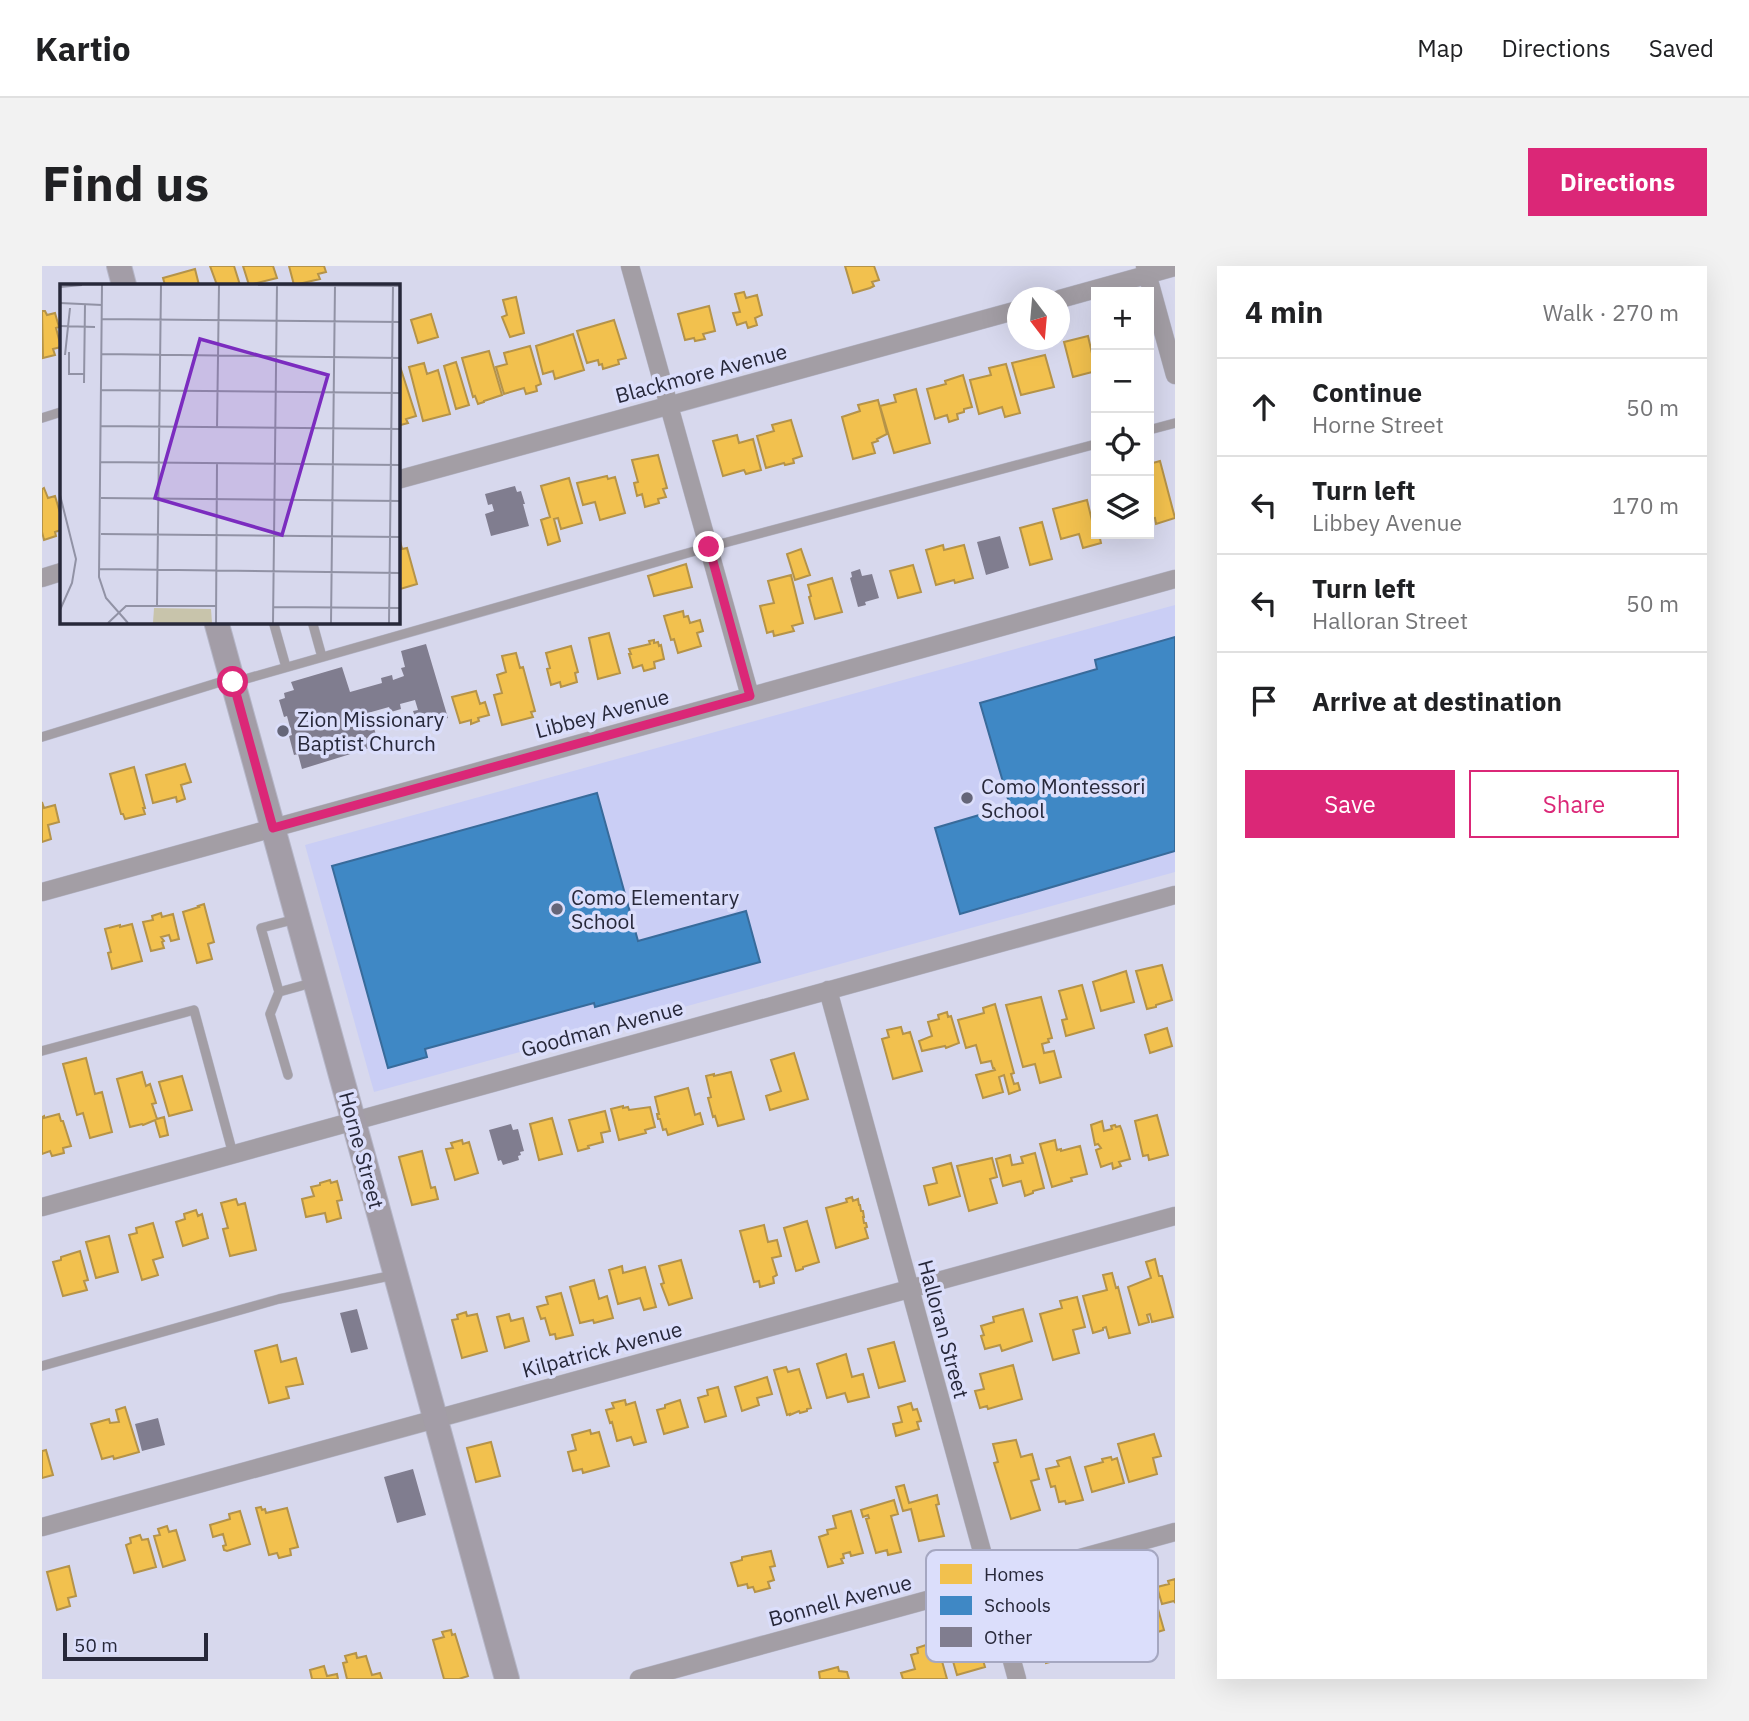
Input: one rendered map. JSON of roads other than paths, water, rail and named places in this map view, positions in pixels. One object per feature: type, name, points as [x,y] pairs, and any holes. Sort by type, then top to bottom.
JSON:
[{"type":"street","points":[[119,266],[124,284]]},
{"type":"street","points":[[630,266],[750,696]]},
{"type":"street","points":[[1070,295],[1146,270],[1175,267]]},
{"type":"street","points":[[1146,270],[1175,375]]},
{"type":"street","name":"Blackmore Avenue","points":[[399,479],[1007,313]]},
{"type":"street","points":[[42,578],[60,572]]},
{"type":"street","name":"Libbey Avenue","points":[[42,892],[1175,579]]},
{"type":"street","name":"Horne Street","points":[[217,623],[507,1679]]},
{"type":"street","name":"Goodman Avenue","points":[[42,1207],[1175,895]]},
{"type":"street","name":"Halloran Street","points":[[828,990],[981,1550]]},
{"type":"street","name":"Kilpatrick Avenue","points":[[42,1527],[1175,1216]]},
{"type":"street","name":"Bonnell Avenue","points":[[1110,1550],[1175,1532]]},
{"type":"street","name":"Bonnell Avenue","points":[[639,1679],[926,1601]]},
{"type":"street","name":"Halloran Street","points":[[1012,1662],[1017,1679]]},
{"type":"lane","points":[[42,418],[60,412]]},
{"type":"lane","points":[[1154,429],[1175,423]]},
{"type":"lane","points":[[42,737],[233,680],[709,547],[1091,445]]},
{"type":"lane","points":[[274,623],[286,667]]},
{"type":"lane","points":[[313,623],[322,657]]},
{"type":"lane","points":[[288,1075],[270,1014],[279,992],[261,928],[298,918]]},
{"type":"lane","points":[[279,992],[316,982]]},
{"type":"lane","points":[[42,1051],[194,1010],[233,1154]]},
{"type":"lane","points":[[42,1366],[279,1299],[396,1274]]},
{"type":"place","name":"Zion Missionary Baptist Church","points":[[283,731]]},
{"type":"place","name":"Como Montessori School","points":[[967,798]]},
{"type":"place","name":"Como Elementary School","points":[[557,909]]}]
